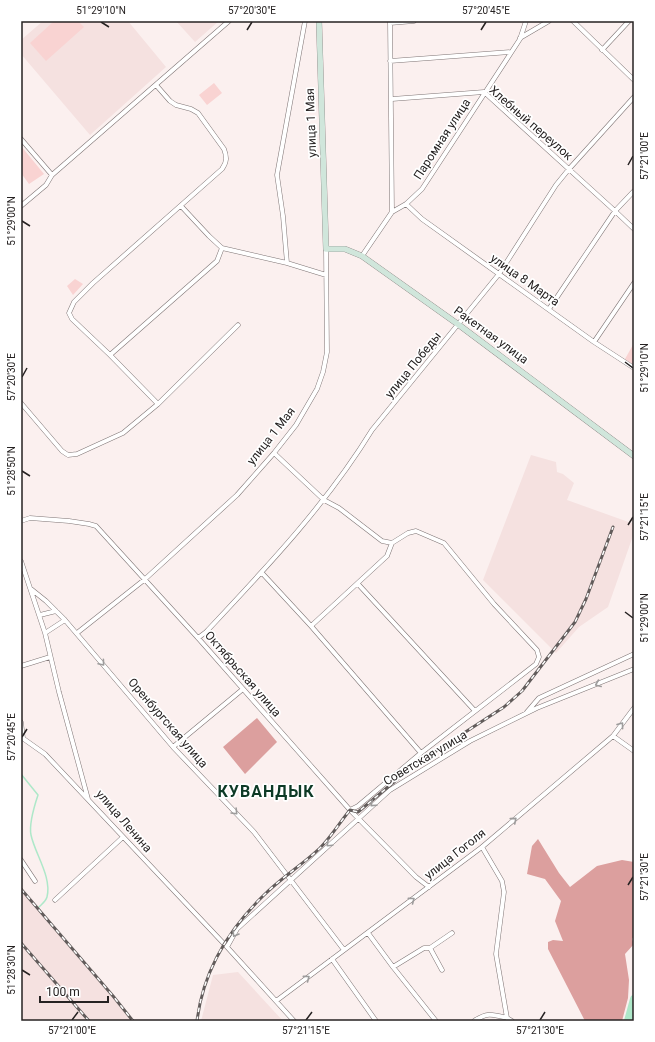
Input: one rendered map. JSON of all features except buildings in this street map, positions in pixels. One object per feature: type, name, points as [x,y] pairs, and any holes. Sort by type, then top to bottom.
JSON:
[{"type":"main road","name":"улица 1 Мая","points":[[319,21],[326,249]]},
{"type":"main road","name":"Ракетная улица","points":[[326,249],[345,249],[362,256],[459,325],[634,456]]},
{"type":"street","points":[[21,206],[46,185],[52,175],[229,21]]},
{"type":"street","points":[[287,263],[283,216],[277,176],[305,21]]},
{"type":"street","points":[[392,212],[390,22],[414,21]]},
{"type":"street","name":"Паромная улица","points":[[362,256],[392,212],[406,204],[422,189],[520,38],[526,21]]},
{"type":"street","points":[[520,38],[549,21]]},
{"type":"street","points":[[573,21],[634,80]]},
{"type":"street","points":[[602,50],[629,21]]},
{"type":"street","points":[[390,61],[511,52]]},
{"type":"street","points":[[156,85],[170,101],[176,105],[191,109],[198,113],[224,149],[226,163],[222,169],[114,264],[74,302],[69,313],[72,319],[158,404]]},
{"type":"street","name":"Хлебный переулок","points":[[392,99],[484,92],[615,210],[634,229]]},
{"type":"street","name":"улица Победы","points":[[198,638],[206,632],[262,573],[324,500],[356,457],[372,430],[499,274],[556,185],[634,97]]},
{"type":"street","points":[[21,139],[52,175]]},
{"type":"street","points":[[549,309],[615,210],[634,191]]},
{"type":"street","name":"улица 8 Марта","points":[[406,204],[422,219],[594,342],[634,368]]},
{"type":"street","points":[[181,206],[222,248],[287,263],[326,275]]},
{"type":"street","points":[[110,355],[217,261],[222,248]]},
{"type":"street","name":"улица 1 Мая","points":[[77,633],[144,580],[237,496],[286,439],[307,408],[317,390],[328,352],[326,249]]},
{"type":"street","points":[[594,342],[634,283]]},
{"type":"street","points":[[21,403],[62,451],[68,455],[77,454],[124,433],[158,404],[238,325]]},
{"type":"street","points":[[274,453],[324,500],[339,508],[382,541],[392,543]]},
{"type":"street","points":[[21,518],[30,518]]},
{"type":"street","name":"Октябрьская улица","points":[[21,521],[30,518],[69,521],[96,526],[198,638],[350,810],[416,877],[429,887]]},
{"type":"street","points":[[311,626],[387,556],[392,543],[408,533],[416,531],[444,543],[494,604],[537,650],[540,657],[536,664],[421,753],[358,806],[350,810]]},
{"type":"street","name":"улица Ленина","points":[[21,562],[45,633],[88,800],[227,947],[294,1021]]},
{"type":"street","points":[[262,573],[311,626],[421,753]]},
{"type":"street","points":[[358,584],[475,711]]},
{"type":"street","name":"Оренбургская улица","points":[[31,589],[46,601],[77,633],[172,747],[254,832],[344,950]]},
{"type":"street","points":[[40,616],[56,611]]},
{"type":"street","points":[[45,633],[65,620]]},
{"type":"street","points":[[526,714],[539,698],[634,654]]},
{"type":"street","points":[[21,666],[50,657]]},
{"type":"street","name":"Советская улица","points":[[227,947],[237,929],[390,790],[414,774],[470,742],[526,714],[634,669]]},
{"type":"street","points":[[172,747],[243,689]]},
{"type":"street","name":"улица Гоголя","points":[[276,1001],[482,846],[612,736],[634,708]]},
{"type":"street","points":[[21,722],[22,738],[45,754],[88,800]]},
{"type":"street","points":[[612,736],[634,751]]},
{"type":"street","points":[[55,900],[123,837]]},
{"type":"street","points":[[482,846],[502,882],[504,892],[496,954],[507,1018]]},
{"type":"street","points":[[21,860],[35,881]]},
{"type":"street","points":[[368,933],[436,1021]]},
{"type":"street","points":[[393,967],[424,948],[430,948],[452,933]]},
{"type":"street","points":[[430,948],[442,970]]},
{"type":"street","points":[[332,959],[376,1021]]},
{"type":"street","points":[[474,1021],[489,1014],[507,1018],[512,1021]]},
{"type":"shaded area","points":[[43,21],[128,21],[166,67],[90,135],[21,54],[21,40]]},
{"type":"shaded area","points":[[54,21],[78,21],[84,27],[46,61],[30,43]]},
{"type":"shaded area","points":[[176,21],[219,21],[195,42]]},
{"type":"shaded area","points":[[214,83],[222,93],[207,105],[199,95]]},
{"type":"shaded area","points":[[21,146],[44,174],[29,184],[21,173]]},
{"type":"shaded area","points":[[75,279],[83,284],[73,295],[67,286]]},
{"type":"shaded area","points":[[634,343],[634,365],[625,359]]},
{"type":"shaded area","points":[[531,455],[556,462],[557,472],[563,474],[574,483],[567,500],[634,524],[634,533],[608,607],[579,627],[556,653],[483,580]]},
{"type":"shaded area","points":[[257,718],[277,742],[245,774],[223,747]]},
{"type":"shaded area","points":[[538,839],[559,873],[570,887],[597,866],[622,860],[634,862],[634,936],[632,939],[634,944],[625,954],[629,980],[628,998],[622,1021],[585,1021],[548,949],[548,942],[553,940],[563,941],[555,921],[561,901],[545,879],[527,874],[532,846]]},
{"type":"shaded area","points":[[21,887],[132,1021],[21,1021]]},
{"type":"shaded area","points":[[238,972],[283,1021],[201,1021],[213,975]]},
{"type":"waterway","points":[[21,774],[38,795],[32,820],[31,835],[45,874],[48,889],[46,898],[39,907]]},
{"type":"waterway","points":[[628,1021],[634,999]]},
{"type":"railway","points":[[197,1021],[205,985],[212,968],[229,937],[251,908],[277,883],[320,848],[350,810],[358,812],[400,777],[430,755],[504,707],[522,691],[575,622],[586,599],[613,527]]},
{"type":"railway","points":[[21,889],[133,1021]]},
{"type":"railway","points":[[21,943],[89,1021]]},
{"type":"district","name":"КУВАНДЫК","points":[[266,791]]}]
